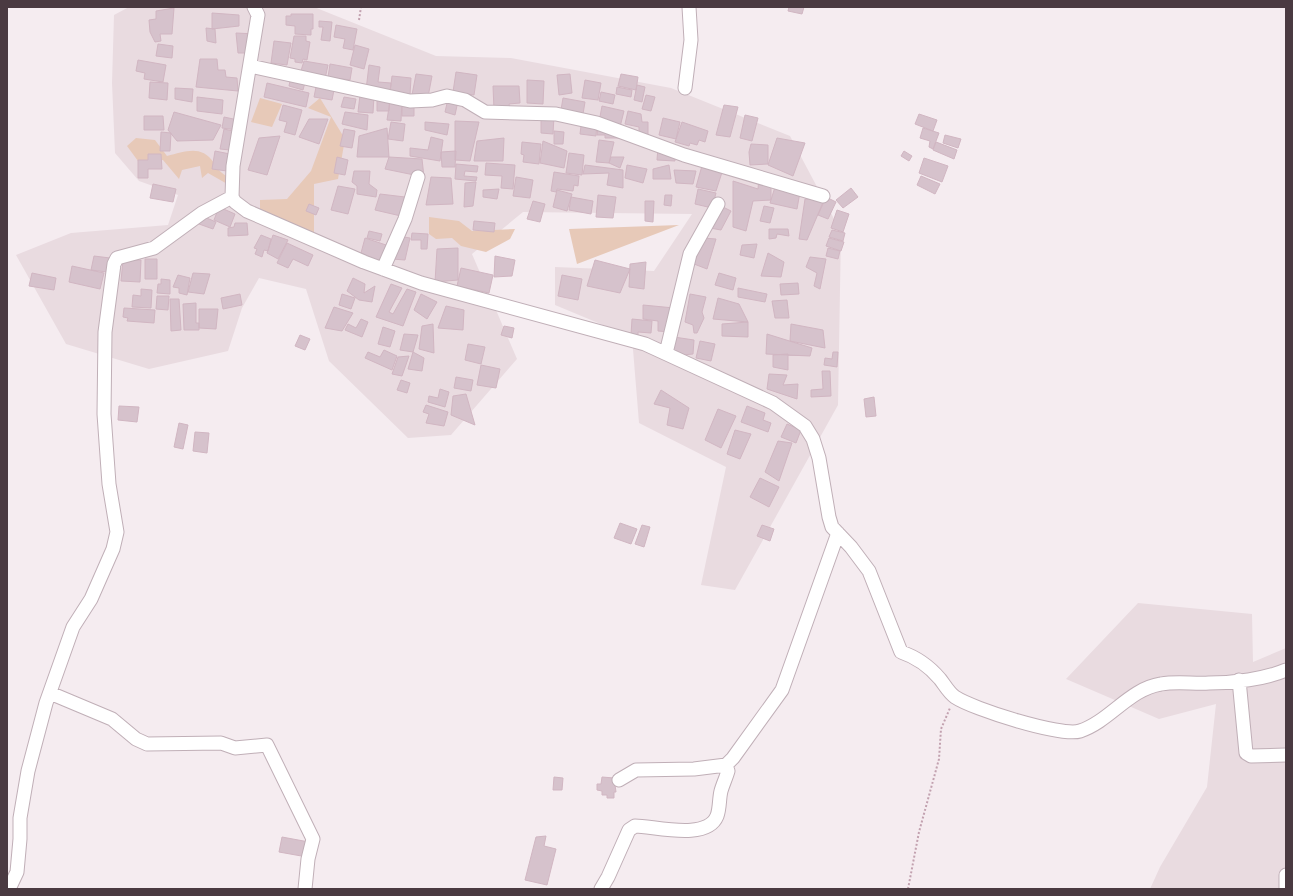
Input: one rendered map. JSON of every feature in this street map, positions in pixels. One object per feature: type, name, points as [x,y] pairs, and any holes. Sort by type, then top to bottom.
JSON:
[{"type":"street","points":[[254,7],[258,15],[233,166],[232,197],[235,202],[247,211],[266,220],[383,269],[421,283],[645,344],[773,403],[805,426],[819,458],[832,527],[851,547],[869,571],[901,652],[914,656],[935,673],[954,697],[986,712],[1017,721],[1071,732],[1081,730],[1105,716],[1149,686],[1178,682],[1209,683],[1239,680],[1264,677],[1286,670]]},
{"type":"street","points":[[685,88],[691,40],[689,7]]},
{"type":"street","points":[[250,66],[410,100],[432,100],[447,96],[465,100],[485,112],[556,114],[597,123],[684,155],[823,196]]},
{"type":"street","points":[[383,269],[405,220],[418,177]]},
{"type":"street","points":[[9,889],[17,872],[20,840],[20,818],[28,771],[50,692],[73,627],[91,599],[113,549],[117,532],[109,484],[104,414],[105,332],[114,264],[116,258],[125,254],[154,248],[202,213],[232,197]]},
{"type":"street","points":[[666,353],[690,254],[718,204]]},
{"type":"street","points":[[619,780],[636,770],[694,769],[726,765],[747,739],[782,690],[840,535]]},
{"type":"street","points":[[1239,680],[1246,753],[1251,756],[1286,754]]},
{"type":"street","points":[[50,692],[112,719],[136,739],[148,744],[221,743],[235,748],[267,745],[313,839],[308,859],[305,889]]},
{"type":"street","points":[[601,889],[629,830],[635,826],[669,830],[696,829],[710,824],[717,817],[721,792],[728,771],[726,765]]},
{"type":"street","points":[[1286,875],[1286,889]]},
{"type":"path","points":[[359,20],[361,7]]},
{"type":"path","points":[[908,889],[919,832],[939,759],[941,729],[954,697]]},
{"type":"shaded area","points":[[129,7],[314,7],[436,56],[511,58],[671,88],[790,136],[841,232],[838,405],[735,590],[701,585],[726,467],[639,423],[632,337],[555,305],[555,267],[654,271],[692,214],[523,212],[472,254],[517,359],[451,435],[408,438],[329,361],[306,289],[259,278],[242,308],[228,351],[149,369],[66,344],[16,255],[71,233],[168,225],[178,195],[139,181],[115,153],[112,83],[114,15]]},
{"type":"shaded area","points":[[260,98],[282,104],[272,127],[251,122]]},
{"type":"shaded area","points":[[320,98],[345,139],[338,179],[314,184],[314,236],[260,215],[260,200],[287,199],[311,171],[331,117],[308,108]]},
{"type":"shaded area","points":[[136,138],[155,140],[167,156],[186,151],[198,151],[204,153],[222,173],[229,177],[229,185],[208,173],[202,178],[200,166],[182,170],[179,179],[163,160],[138,161],[127,146]]},
{"type":"shaded area","points":[[429,217],[459,221],[472,231],[515,229],[510,239],[486,252],[461,246],[452,238],[436,239],[429,234]]},
{"type":"shaded area","points":[[679,225],[577,264],[569,229]]},
{"type":"shaded area","points":[[1138,603],[1252,614],[1253,662],[1286,648],[1286,889],[1150,889],[1160,867],[1207,787],[1216,704],[1159,719],[1066,679]]},
{"type":"building","points":[[789,7],[804,7],[802,14],[788,11]]},
{"type":"building","points":[[174,8],[172,34],[160,34],[161,41],[155,42],[150,32],[149,20],[156,19],[156,11]]},
{"type":"building","points":[[212,13],[239,15],[239,26],[212,29]]},
{"type":"building","points":[[291,14],[313,14],[313,29],[311,29],[311,35],[295,34],[295,26],[286,25],[286,16],[291,16]]},
{"type":"building","points":[[319,21],[332,22],[330,41],[321,40],[323,27],[319,27]]},
{"type":"building","points":[[336,25],[357,29],[353,50],[343,48],[345,39],[334,37]]},
{"type":"building","points":[[206,28],[215,29],[216,43],[207,41]]},
{"type":"building","points":[[236,33],[256,34],[258,53],[238,53]]},
{"type":"building","points":[[294,36],[306,36],[306,41],[310,42],[307,60],[303,59],[302,63],[295,62],[295,59],[290,58]]},
{"type":"building","points":[[274,41],[291,43],[287,65],[271,63]]},
{"type":"building","points":[[158,44],[173,46],[172,58],[156,56]]},
{"type":"building","points":[[355,45],[369,49],[364,69],[350,65]]},
{"type":"building","points":[[200,59],[217,59],[218,70],[225,70],[226,77],[237,78],[238,91],[196,87]]},
{"type":"building","points":[[138,60],[166,65],[163,82],[144,79],[145,73],[136,71]]},
{"type":"building","points":[[304,61],[328,65],[325,79],[300,74]]},
{"type":"building","points":[[330,64],[352,68],[350,80],[328,77]]},
{"type":"building","points":[[369,65],[380,67],[378,82],[391,83],[390,92],[366,90]]},
{"type":"building","points":[[456,72],[477,75],[474,95],[453,92]]},
{"type":"building","points":[[416,74],[432,76],[428,97],[412,95]]},
{"type":"building","points":[[570,74],[572,93],[559,95],[557,75]]},
{"type":"building","points":[[621,74],[638,77],[636,90],[618,86]]},
{"type":"building","points":[[291,76],[306,79],[303,90],[289,86]]},
{"type":"building","points":[[392,76],[411,78],[410,95],[390,93]]},
{"type":"building","points":[[527,80],[544,81],[543,104],[527,103]]},
{"type":"building","points":[[585,80],[601,83],[598,100],[582,98]]},
{"type":"building","points":[[150,82],[168,83],[167,100],[149,98]]},
{"type":"building","points":[[267,83],[309,93],[306,107],[264,97]]},
{"type":"building","points":[[637,85],[645,87],[642,102],[634,100]]},
{"type":"building","points":[[493,86],[519,86],[520,103],[509,104],[510,110],[494,110]]},
{"type":"building","points":[[316,87],[334,90],[332,100],[314,97]]},
{"type":"building","points":[[617,87],[632,90],[631,97],[616,94]]},
{"type":"building","points":[[175,88],[193,89],[192,102],[175,99]]},
{"type":"building","points":[[601,92],[615,95],[613,104],[599,101]]},
{"type":"building","points":[[360,95],[374,96],[373,113],[358,112]]},
{"type":"building","points":[[646,95],[655,97],[651,111],[642,109]]},
{"type":"building","points":[[377,96],[390,97],[389,111],[377,111]]},
{"type":"building","points":[[197,97],[223,100],[222,114],[197,111]]},
{"type":"building","points":[[344,97],[356,99],[354,109],[341,107]]},
{"type":"building","points":[[563,98],[585,102],[583,114],[561,110]]},
{"type":"building","points":[[448,99],[458,101],[455,115],[445,112]]},
{"type":"building","points":[[390,101],[402,101],[401,121],[387,120]]},
{"type":"building","points":[[402,102],[414,102],[414,116],[402,116]]},
{"type":"building","points":[[283,105],[302,110],[295,135],[284,132],[287,122],[279,120]]},
{"type":"building","points":[[724,105],[738,107],[730,137],[716,135]]},
{"type":"building","points":[[602,106],[624,111],[620,127],[599,122]]},
{"type":"building","points":[[628,111],[641,114],[642,122],[648,122],[648,135],[639,135],[639,127],[625,124]]},
{"type":"building","points":[[174,112],[221,125],[213,140],[177,141],[168,130]]},
{"type":"building","points":[[345,112],[368,115],[367,130],[342,124]]},
{"type":"building","points":[[919,114],[937,120],[933,131],[915,124]]},
{"type":"building","points":[[541,115],[554,116],[553,134],[541,133]]},
{"type":"building","points":[[745,115],[758,118],[752,141],[740,138]]},
{"type":"building","points":[[144,116],[163,116],[164,130],[144,130]]},
{"type":"building","points":[[224,117],[238,120],[237,130],[222,128]]},
{"type":"building","points":[[663,118],[680,122],[676,139],[659,135]]},
{"type":"building","points":[[309,119],[328,119],[319,144],[299,137]]},
{"type":"building","points":[[455,121],[479,122],[470,161],[455,160]]},
{"type":"building","points":[[391,122],[405,124],[403,141],[388,139]]},
{"type":"building","points":[[425,122],[449,124],[447,135],[425,130]]},
{"type":"building","points":[[682,122],[708,131],[705,142],[699,140],[697,145],[690,143],[689,146],[675,142]]},
{"type":"building","points":[[597,124],[596,136],[580,134],[581,126]]},
{"type":"building","points":[[387,128],[389,157],[357,157],[359,136]]},
{"type":"building","points":[[598,128],[621,138],[605,138],[605,135],[597,135]]},
{"type":"building","points":[[923,128],[939,133],[933,149],[929,147],[930,141],[920,138]]},
{"type":"building","points":[[224,129],[233,131],[230,150],[220,149]]},
{"type":"building","points":[[344,129],[355,131],[352,148],[340,146]]},
{"type":"building","points":[[554,131],[564,132],[563,144],[554,144]]},
{"type":"building","points":[[161,132],[171,133],[170,151],[160,151]]},
{"type":"building","points":[[945,135],[961,139],[958,148],[943,143]]},
{"type":"building","points":[[280,136],[267,175],[248,170],[259,138]]},
{"type":"building","points":[[431,137],[443,140],[440,161],[410,156],[410,148],[428,150]]},
{"type":"building","points":[[504,138],[503,161],[474,161],[477,141]]},
{"type":"building","points":[[777,138],[805,143],[793,176],[768,165]]},
{"type":"building","points":[[599,140],[614,142],[609,163],[596,162]]},
{"type":"building","points":[[543,141],[567,151],[564,168],[540,163]]},
{"type":"building","points":[[522,142],[541,144],[539,164],[523,162],[524,155],[521,154]]},
{"type":"building","points":[[936,142],[957,150],[954,159],[933,150]]},
{"type":"building","points":[[751,144],[768,145],[768,164],[750,165],[749,152]]},
{"type":"building","points":[[658,147],[675,153],[675,161],[657,160]]},
{"type":"building","points":[[215,151],[230,154],[227,171],[212,169]]},
{"type":"building","points":[[456,151],[455,167],[442,167],[441,152]]},
{"type":"building","points":[[904,151],[912,156],[909,161],[901,156]]},
{"type":"building","points":[[569,153],[584,155],[582,175],[566,173]]},
{"type":"building","points":[[148,154],[161,154],[162,169],[148,169],[148,178],[138,178],[138,160],[148,160]]},
{"type":"building","points":[[705,155],[725,163],[716,191],[696,187]]},
{"type":"building","points":[[337,157],[348,160],[345,175],[334,173]]},
{"type":"building","points":[[389,157],[422,159],[424,177],[385,169]]},
{"type":"building","points":[[611,157],[624,157],[620,168],[609,163]]},
{"type":"building","points":[[924,158],[948,166],[942,182],[919,173]]},
{"type":"building","points":[[486,163],[515,165],[513,189],[501,188],[502,176],[485,175]]},
{"type":"building","points":[[456,164],[478,166],[477,172],[465,171],[464,176],[477,177],[476,181],[455,179]]},
{"type":"building","points":[[585,165],[623,170],[623,188],[607,185],[609,173],[583,174]]},
{"type":"building","points":[[627,165],[647,169],[643,183],[625,178]]},
{"type":"building","points":[[669,165],[671,179],[653,179],[653,169]]},
{"type":"building","points":[[674,170],[696,171],[693,184],[676,183]]},
{"type":"building","points":[[354,171],[370,171],[369,184],[377,190],[376,197],[357,194],[357,186],[352,182]]},
{"type":"building","points":[[554,172],[579,176],[578,186],[574,185],[573,191],[557,189],[556,192],[551,191]]},
{"type":"building","points":[[921,176],[940,184],[935,194],[917,185]]},
{"type":"building","points":[[431,177],[451,178],[453,204],[426,205]]},
{"type":"building","points":[[516,177],[533,180],[530,198],[513,196]]},
{"type":"building","points":[[759,177],[771,180],[771,200],[753,201],[746,231],[733,227],[733,181],[758,189]]},
{"type":"building","points":[[476,182],[473,206],[464,207],[465,183]]},
{"type":"building","points":[[153,184],[176,189],[173,202],[150,198]]},
{"type":"building","points":[[338,186],[355,189],[348,214],[331,210]]},
{"type":"building","points":[[775,187],[800,192],[797,209],[770,203]]},
{"type":"building","points":[[851,188],[858,197],[843,208],[836,200]]},
{"type":"building","points":[[499,189],[497,199],[483,197],[483,190]]},
{"type":"building","points":[[698,189],[716,193],[712,208],[695,204]]},
{"type":"building","points":[[557,190],[572,194],[567,211],[553,207]]},
{"type":"building","points":[[380,194],[405,197],[401,216],[375,210]]},
{"type":"building","points":[[598,195],[616,197],[613,218],[596,217]]},
{"type":"building","points":[[665,195],[672,195],[671,206],[664,205]]},
{"type":"building","points":[[571,197],[593,201],[591,214],[569,210]]},
{"type":"building","points":[[826,197],[836,202],[828,219],[818,215]]},
{"type":"building","points":[[805,199],[824,200],[807,240],[799,239]]},
{"type":"building","points":[[533,201],[545,204],[540,222],[527,219]]},
{"type":"building","points":[[645,201],[654,201],[653,222],[645,221]]},
{"type":"building","points":[[309,204],[319,208],[316,215],[306,211]]},
{"type":"building","points":[[721,206],[731,211],[721,230],[710,228]]},
{"type":"building","points":[[764,206],[774,208],[770,223],[760,221]]},
{"type":"building","points":[[219,207],[235,214],[230,227],[214,220]]},
{"type":"building","points":[[837,210],[849,214],[843,232],[831,228]]},
{"type":"building","points":[[202,216],[216,222],[213,229],[199,224]]},
{"type":"building","points":[[474,221],[495,223],[494,232],[473,230]]},
{"type":"building","points":[[235,223],[247,223],[248,235],[228,236],[228,228],[234,227]]},
{"type":"building","points":[[769,229],[788,229],[789,236],[777,234],[776,238],[769,239]]},
{"type":"building","points":[[832,230],[845,233],[843,241],[829,237]]},
{"type":"building","points":[[369,231],[382,234],[380,241],[367,238]]},
{"type":"building","points":[[412,233],[428,234],[427,249],[421,249],[421,240],[411,240]]},
{"type":"building","points":[[261,235],[271,239],[268,251],[264,250],[262,257],[255,254],[257,249],[254,248]]},
{"type":"building","points":[[273,235],[288,240],[278,259],[267,253]]},
{"type":"building","points":[[398,236],[410,238],[405,260],[392,259]]},
{"type":"building","points":[[365,238],[389,246],[385,264],[361,253]]},
{"type":"building","points":[[703,238],[716,239],[707,269],[694,264]]},
{"type":"building","points":[[829,238],[844,242],[841,251],[826,246]]},
{"type":"building","points":[[287,243],[313,255],[308,266],[293,259],[288,268],[277,263]]},
{"type":"building","points":[[757,244],[754,258],[740,255],[742,245]]},
{"type":"building","points":[[458,248],[458,280],[435,282],[437,249]]},
{"type":"building","points":[[828,248],[840,251],[838,259],[826,256]]},
{"type":"building","points":[[768,253],[784,262],[781,277],[761,276]]},
{"type":"building","points":[[94,256],[110,258],[107,272],[91,270]]},
{"type":"building","points":[[495,256],[515,260],[512,276],[494,277]]},
{"type":"building","points":[[810,257],[826,259],[820,289],[814,286],[817,273],[806,267]]},
{"type":"building","points":[[145,259],[157,259],[157,279],[145,279]]},
{"type":"building","points":[[123,260],[141,260],[140,282],[121,281]]},
{"type":"building","points":[[595,260],[630,269],[620,293],[587,286]]},
{"type":"building","points":[[646,262],[644,289],[629,287],[630,264]]},
{"type":"building","points":[[72,266],[104,273],[100,289],[69,282]]},
{"type":"building","points":[[461,268],[493,275],[489,293],[457,286]]},
{"type":"building","points":[[32,273],[56,278],[54,290],[29,286]]},
{"type":"building","points":[[193,273],[210,274],[204,294],[188,292]]},
{"type":"building","points":[[719,273],[736,278],[733,290],[715,285]]},
{"type":"building","points":[[178,275],[190,278],[187,295],[179,293],[179,288],[173,287]]},
{"type":"building","points":[[562,275],[582,279],[578,300],[558,296]]},
{"type":"building","points":[[353,278],[365,284],[364,293],[375,286],[372,302],[359,300],[347,291]]},
{"type":"building","points":[[161,279],[170,280],[170,294],[157,293],[158,284],[161,284]]},
{"type":"building","points":[[798,283],[799,294],[781,295],[780,284]]},
{"type":"building","points":[[391,284],[402,288],[389,312],[393,314],[407,289],[416,292],[403,326],[376,317]]},
{"type":"building","points":[[738,288],[767,294],[765,302],[738,297]]},
{"type":"building","points":[[141,289],[152,290],[151,308],[132,307],[133,295],[141,296]]},
{"type":"building","points":[[240,294],[242,305],[223,309],[221,298]]},
{"type":"building","points":[[342,294],[355,298],[351,309],[339,305]]},
{"type":"building","points":[[421,294],[437,302],[427,319],[414,310]]},
{"type":"building","points":[[690,294],[706,297],[702,312],[704,318],[697,333],[694,333],[693,325],[685,322]]},
{"type":"building","points":[[157,296],[169,296],[168,310],[156,309]]},
{"type":"building","points":[[718,298],[739,304],[748,322],[713,319]]},
{"type":"building","points":[[170,299],[179,299],[181,330],[171,331]]},
{"type":"building","points":[[787,300],[789,318],[775,318],[772,301]]},
{"type":"building","points":[[196,303],[196,323],[199,323],[199,330],[184,330],[183,304]]},
{"type":"building","points":[[643,305],[674,308],[670,332],[658,331],[658,321],[643,319]]},
{"type":"building","points":[[446,306],[464,310],[463,330],[438,328]]},
{"type":"building","points":[[334,307],[353,313],[342,331],[325,328]]},
{"type":"building","points":[[124,308],[155,310],[154,323],[127,321],[128,318],[123,317]]},
{"type":"building","points":[[199,309],[218,309],[216,329],[199,328]]},
{"type":"building","points":[[361,319],[368,322],[362,337],[345,330],[348,324],[356,328]]},
{"type":"building","points":[[632,319],[652,321],[651,333],[638,332],[638,336],[631,335]]},
{"type":"building","points":[[748,322],[748,337],[722,336],[722,324]]},
{"type":"building","points":[[433,324],[434,353],[419,349],[422,326]]},
{"type":"building","points":[[791,324],[823,330],[825,348],[790,341]]},
{"type":"building","points":[[504,326],[514,328],[512,338],[501,335]]},
{"type":"building","points":[[383,327],[395,331],[390,347],[378,344]]},
{"type":"building","points":[[404,334],[418,335],[413,352],[400,350]]},
{"type":"building","points":[[767,334],[812,348],[810,356],[766,354]]},
{"type":"building","points":[[300,335],[310,339],[305,350],[295,346]]},
{"type":"building","points":[[674,337],[694,340],[693,354],[673,356]]},
{"type":"building","points":[[700,341],[715,344],[711,361],[696,358]]},
{"type":"building","points":[[468,344],[485,347],[481,364],[465,360]]},
{"type":"building","points":[[384,350],[397,356],[392,370],[365,358],[368,352],[380,357]]},
{"type":"building","points":[[413,352],[424,358],[422,371],[408,369]]},
{"type":"building","points":[[833,352],[838,352],[837,367],[824,365],[825,358],[832,359]]},
{"type":"building","points":[[788,354],[788,370],[773,367],[773,355]]},
{"type":"building","points":[[409,356],[402,376],[392,374],[398,357]]},
{"type":"building","points":[[481,365],[500,369],[496,388],[477,385]]},
{"type":"building","points":[[822,371],[830,371],[831,396],[811,397],[811,390],[823,389]]},
{"type":"building","points":[[769,374],[787,375],[783,385],[798,384],[797,399],[767,389]]},
{"type":"building","points":[[456,377],[473,380],[471,391],[454,388]]},
{"type":"building","points":[[401,380],[410,383],[407,393],[397,390]]},
{"type":"building","points":[[440,389],[449,392],[445,407],[428,402],[429,396],[438,398]]},
{"type":"building","points":[[661,390],[689,408],[683,429],[667,425],[670,408],[654,404]]},
{"type":"building","points":[[466,394],[475,425],[451,415],[453,396]]},
{"type":"building","points":[[874,397],[876,416],[866,417],[864,399]]},
{"type":"building","points":[[426,405],[448,412],[444,426],[426,423],[429,414],[423,412]]},
{"type":"building","points":[[119,406],[139,407],[137,422],[118,420]]},
{"type":"building","points":[[747,406],[765,413],[763,420],[771,423],[768,432],[741,422]]},
{"type":"building","points":[[718,409],[736,416],[721,448],[705,440]]},
{"type":"building","points":[[179,423],[188,425],[183,449],[174,447]]},
{"type":"building","points":[[787,424],[801,430],[796,443],[781,437]]},
{"type":"building","points":[[735,430],[751,434],[740,459],[727,454]]},
{"type":"building","points":[[195,432],[209,433],[207,453],[193,451]]},
{"type":"building","points":[[778,441],[792,443],[779,481],[765,472]]},
{"type":"building","points":[[760,478],[779,487],[769,507],[750,497]]},
{"type":"building","points":[[620,523],[637,529],[631,544],[614,538]]},
{"type":"building","points":[[642,525],[650,527],[644,547],[635,544]]},
{"type":"building","points":[[762,525],[774,529],[770,541],[757,536]]},
{"type":"building","points":[[554,777],[563,778],[562,790],[553,790]]},
{"type":"building","points":[[602,777],[614,778],[616,792],[614,792],[614,798],[607,798],[607,795],[602,795],[602,791],[597,790],[597,784],[601,784]]},
{"type":"building","points":[[546,836],[544,846],[556,849],[547,885],[525,880],[536,837]]},
{"type":"building","points":[[282,837],[309,842],[307,857],[279,852]]}]
